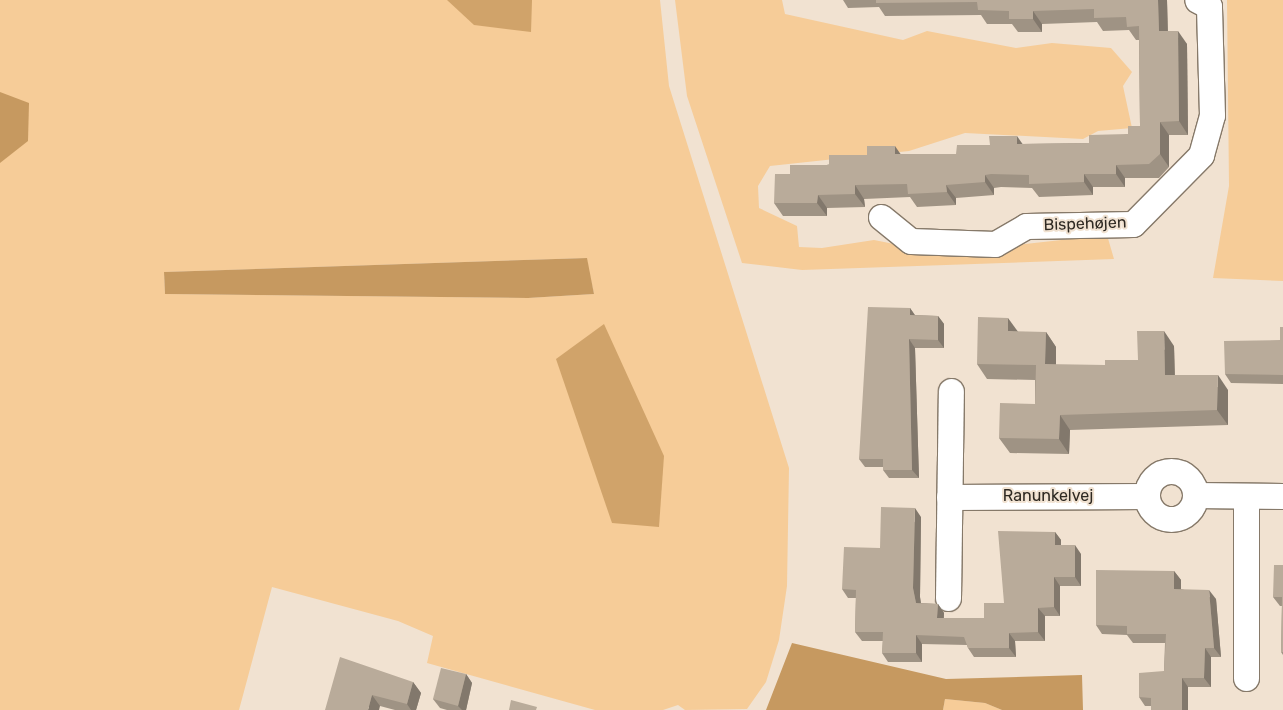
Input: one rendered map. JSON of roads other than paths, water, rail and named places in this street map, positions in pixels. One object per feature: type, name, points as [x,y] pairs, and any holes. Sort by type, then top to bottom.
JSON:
[{"type":"street","name":"Bispehøjen","points":[[882,217],[911,241],[995,244],[1026,226],[1133,224],[1201,154],[1212,115],[1209,6],[1197,0]]},
{"type":"street","points":[[948,598],[951,391]]},
{"type":"street","points":[[1171,471],[1190,481],[1195,495],[1190,511],[1176,519],[1156,514],[1147,496],[1156,476],[1171,471]]},
{"type":"street","points":[[1195,495],[1283,496]]},
{"type":"street","name":"Ranunkelvej","points":[[949,497],[1147,496]]},
{"type":"street","points":[[1246,496],[1246,678]]}]
